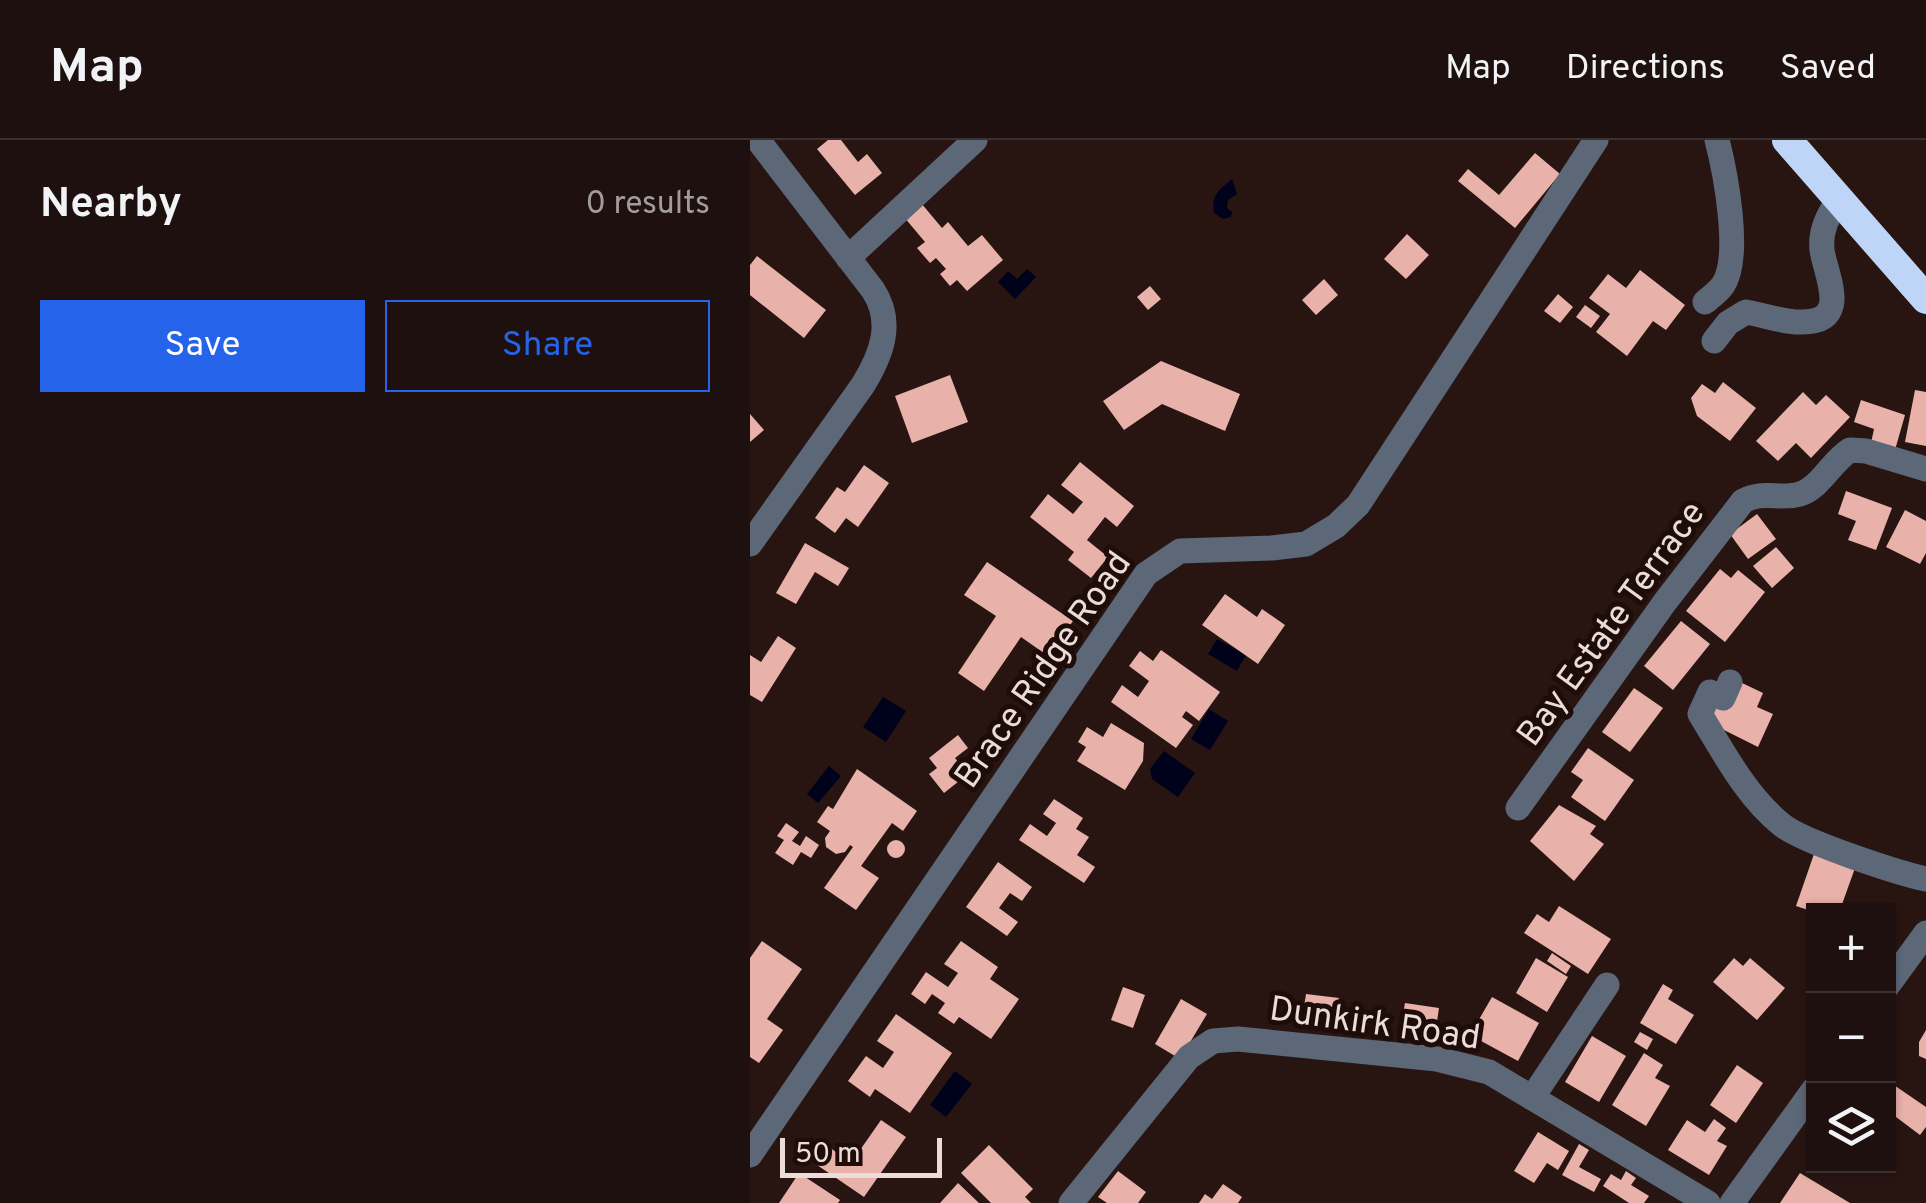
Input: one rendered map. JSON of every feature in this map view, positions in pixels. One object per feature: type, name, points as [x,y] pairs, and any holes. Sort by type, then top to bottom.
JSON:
[{"type":"highway","points":[[1787,140],[1926,299]]},
{"type":"street","points":[[750,544],[863,385],[882,344],[885,324],[882,306],[758,140]]},
{"type":"street","points":[[848,258],[975,140]]},
{"type":"street","name":"Brace Ridge Road","points":[[750,1155],[1146,574],[1180,551],[1306,544],[1336,526],[1358,505],[1596,140]]},
{"type":"street","points":[[1706,302],[1724,284],[1729,252],[1727,179],[1717,140]]},
{"type":"street","points":[[1714,341],[1728,323],[1746,312],[1800,322],[1816,321],[1825,315],[1832,304],[1833,291],[1822,238],[1826,217],[1839,200]]},
{"type":"street","name":"Bay Estate Terrace","points":[[1518,808],[1664,602],[1743,500],[1755,494],[1806,493],[1839,456],[1850,450],[1926,469]]},
{"type":"street","points":[[1730,682],[1723,698],[1710,692],[1700,714],[1746,788],[1784,828],[1926,879]]},
{"type":"street","points":[[1896,975],[1926,934]]},
{"type":"street","points":[[1532,1098],[1607,985]]},
{"type":"street","name":"Dunkirk Road","points":[[1071,1203],[1189,1058],[1213,1041],[1238,1039],[1437,1058],[1489,1072],[1708,1203]]},
{"type":"street","points":[[1732,1203],[1806,1100]]},
{"type":"water","points":[[1232,179],[1237,194],[1228,200],[1231,217],[1223,219],[1214,213],[1215,197]]},
{"type":"water","points":[[1027,269],[1036,277],[1015,299],[998,282],[1008,271],[1017,279]]},
{"type":"water","points":[[1217,639],[1246,655],[1237,671],[1208,654]]},
{"type":"water","points":[[883,697],[906,711],[886,742],[863,727]]},
{"type":"water","points":[[1209,709],[1228,721],[1210,750],[1191,739]]},
{"type":"water","points":[[1164,751],[1195,773],[1178,797],[1152,779],[1150,769]]},
{"type":"water","points":[[829,766],[841,776],[818,803],[807,794]]},
{"type":"water","points":[[955,1071],[972,1084],[946,1117],[930,1105]]},
{"type":"building","points":[[828,140],[841,140],[858,162],[867,154],[882,173],[855,195],[817,149]]},
{"type":"building","points":[[1535,153],[1560,174],[1515,228],[1458,181],[1468,169],[1499,195]]},
{"type":"building","points":[[921,203],[942,228],[948,222],[968,246],[982,235],[1003,260],[967,291],[957,280],[950,286],[940,274],[946,269],[936,258],[930,263],[917,248],[925,242],[904,217]]},
{"type":"building","points":[[1407,234],[1429,255],[1406,279],[1384,259]]},
{"type":"building","points":[[757,256],[826,310],[804,338],[750,295],[750,265]]},
{"type":"building","points":[[1640,270],[1685,305],[1666,330],[1653,321],[1627,356],[1596,332],[1610,314],[1589,298],[1608,274],[1626,288]]},
{"type":"building","points":[[1324,279],[1338,295],[1316,315],[1302,300]]},
{"type":"building","points":[[1150,286],[1161,299],[1148,310],[1137,297]]},
{"type":"building","points":[[1558,294],[1573,307],[1560,323],[1544,311]]},
{"type":"building","points":[[1585,305],[1600,316],[1591,328],[1576,317]]},
{"type":"building","points":[[1161,361],[1240,394],[1225,431],[1162,404],[1124,430],[1103,401]]},
{"type":"building","points":[[950,375],[968,422],[912,443],[895,396]]},
{"type":"building","points":[[1723,382],[1756,408],[1730,441],[1697,416],[1691,398],[1702,384],[1715,393]]},
{"type":"building","points":[[1915,390],[1926,392],[1926,446],[1905,442]]},
{"type":"building","points":[[1803,392],[1816,405],[1826,395],[1850,417],[1811,458],[1796,443],[1778,461],[1756,441]]},
{"type":"building","points":[[1861,400],[1905,415],[1895,450],[1871,443],[1874,429],[1854,422]]},
{"type":"building","points":[[750,414],[764,430],[750,442]]},
{"type":"building","points":[[1080,462],[1134,506],[1117,527],[1105,517],[1087,540],[1108,557],[1091,578],[1068,560],[1074,552],[1030,517],[1048,494],[1073,514],[1083,502],[1061,485]]},
{"type":"building","points":[[864,465],[889,483],[858,527],[846,518],[835,533],[815,518],[837,487],[845,492]]},
{"type":"building","points":[[1846,491],[1892,508],[1876,550],[1848,540],[1856,521],[1838,514]]},
{"type":"building","points":[[1905,510],[1926,521],[1926,553],[1920,564],[1886,547]]},
{"type":"building","points":[[1757,514],[1776,539],[1748,559],[1730,534]]},
{"type":"building","points":[[805,543],[849,568],[838,586],[815,572],[796,604],[776,593]]},
{"type":"building","points":[[1776,547],[1794,568],[1772,588],[1753,566]]},
{"type":"building","points":[[987,562],[1073,621],[1048,656],[1021,637],[984,691],[958,673],[996,616],[964,595]]},
{"type":"building","points":[[1720,569],[1731,578],[1738,570],[1765,592],[1725,642],[1686,611]]},
{"type":"building","points":[[1225,594],[1257,617],[1262,609],[1285,625],[1258,664],[1202,625]]},
{"type":"building","points":[[1681,621],[1710,644],[1673,690],[1644,666]]},
{"type":"building","points":[[778,636],[796,648],[762,702],[750,695],[750,655],[761,662]]},
{"type":"building","points":[[1161,650],[1220,692],[1199,721],[1186,711],[1182,717],[1193,725],[1176,748],[1111,702],[1122,685],[1138,697],[1149,681],[1129,666],[1140,651],[1153,661]]},
{"type":"building","points":[[1740,682],[1763,693],[1757,707],[1773,714],[1758,747],[1708,722],[1716,704],[1727,710]]},
{"type":"building","points":[[1634,688],[1663,708],[1630,752],[1602,732]]},
{"type":"building","points":[[1111,723],[1144,743],[1143,761],[1125,790],[1077,761],[1086,747],[1078,742],[1087,727],[1103,737]]},
{"type":"building","points":[[958,735],[968,748],[955,758],[968,774],[944,793],[929,774],[937,768],[929,758]]},
{"type":"building","points":[[1588,748],[1634,780],[1605,821],[1571,797],[1583,780],[1571,772]]},
{"type":"building","points":[[857,769],[917,811],[903,831],[892,823],[861,866],[879,878],[856,910],[824,888],[853,847],[836,854],[826,847],[825,838],[830,831],[817,822],[828,806],[833,809]]},
{"type":"building","points":[[1054,799],[1083,818],[1076,829],[1089,837],[1077,855],[1095,867],[1084,883],[1019,840],[1030,824],[1047,836],[1056,823],[1043,814]]},
{"type":"building","points":[[1559,805],[1596,826],[1590,834],[1604,844],[1574,881],[1530,841]]},
{"type":"building","points":[[786,823],[799,832],[792,841],[800,846],[806,836],[819,845],[811,858],[801,852],[793,865],[775,853],[784,840],[777,836]]},
{"type":"building","points":[[896,840],[903,842],[903,856],[896,858],[889,856],[887,849],[889,842]]},
{"type":"building","points":[[1814,854],[1855,868],[1842,903],[1806,903],[1806,909],[1796,906]]},
{"type":"building","points":[[998,862],[1032,887],[1022,901],[1010,893],[999,908],[1018,922],[1007,936],[966,907]]},
{"type":"building","points":[[1559,906],[1611,939],[1588,974],[1524,933],[1537,914],[1549,922]]},
{"type":"building","points":[[762,941],[802,969],[767,1019],[783,1030],[759,1063],[750,1057],[750,958]]},
{"type":"building","points":[[961,941],[998,967],[990,979],[1019,999],[991,1039],[959,1017],[954,1024],[938,1013],[945,1003],[932,994],[925,1004],[911,994],[926,972],[948,987],[958,973],[944,964]]},
{"type":"building","points":[[1552,953],[1571,966],[1566,974],[1547,961]]},
{"type":"building","points":[[1536,958],[1568,977],[1547,1012],[1516,993]]},
{"type":"building","points":[[1734,958],[1743,966],[1750,958],[1785,988],[1757,1020],[1713,982]]},
{"type":"building","points":[[1663,984],[1673,990],[1668,999],[1694,1015],[1676,1044],[1640,1023]]},
{"type":"building","points":[[1123,987],[1145,995],[1133,1028],[1111,1020]]},
{"type":"building","points":[[1306,994],[1339,998],[1336,1024],[1302,1020]]},
{"type":"building","points":[[1492,997],[1539,1023],[1518,1061],[1470,1035]]},
{"type":"building","points":[[1181,999],[1207,1014],[1180,1059],[1155,1044]]},
{"type":"building","points":[[1405,1003],[1439,1008],[1435,1035],[1400,1030]]},
{"type":"building","points":[[896,1014],[952,1053],[910,1113],[875,1089],[870,1097],[848,1081],[866,1056],[883,1068],[894,1052],[877,1041]]},
{"type":"building","points":[[1926,1030],[1926,1059],[1919,1056],[1919,1042]]},
{"type":"building","points":[[1640,1032],[1653,1039],[1647,1050],[1634,1042]]},
{"type":"building","points":[[1592,1036],[1626,1056],[1599,1102],[1565,1082]]},
{"type":"building","points":[[1644,1053],[1663,1065],[1655,1078],[1670,1086],[1646,1126],[1612,1105]]},
{"type":"building","points":[[1737,1065],[1763,1083],[1736,1123],[1710,1105]]},
{"type":"building","points":[[1896,1086],[1926,1107],[1926,1127],[1920,1135],[1896,1117]]},
{"type":"building","points":[[1714,1119],[1726,1128],[1717,1141],[1727,1146],[1709,1175],[1668,1150],[1687,1120],[1705,1132]]},
{"type":"building","points":[[881,1120],[906,1137],[864,1197],[817,1165],[829,1147],[851,1163]]},
{"type":"building","points":[[1538,1132],[1569,1151],[1558,1170],[1547,1163],[1534,1183],[1514,1171]]},
{"type":"building","points":[[1579,1144],[1589,1150],[1579,1167],[1601,1179],[1594,1192],[1562,1175]]},
{"type":"building","points":[[989,1145],[1033,1189],[1025,1197],[1031,1203],[991,1203],[961,1173]]},
{"type":"building","points":[[1118,1171],[1146,1192],[1138,1203],[1107,1203],[1098,1197]]},
{"type":"building","points":[[1626,1171],[1636,1178],[1631,1185],[1649,1196],[1644,1203],[1629,1203],[1603,1186],[1611,1174],[1621,1180]]},
{"type":"building","points":[[799,1173],[840,1200],[838,1203],[779,1203]]},
{"type":"building","points":[[1800,1173],[1850,1203],[1780,1203]]},
{"type":"building","points":[[958,1183],[979,1203],[940,1203]]},
{"type":"building","points":[[1223,1184],[1242,1197],[1238,1203],[1199,1203],[1205,1194],[1212,1199]]}]
